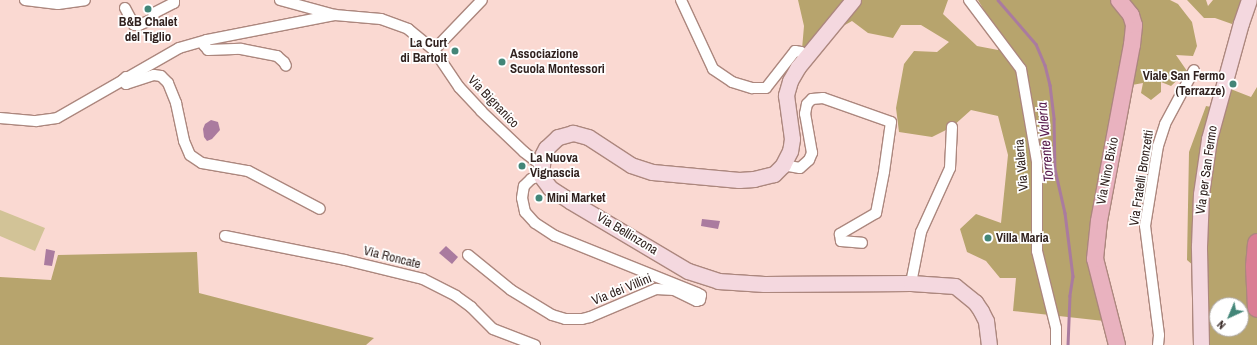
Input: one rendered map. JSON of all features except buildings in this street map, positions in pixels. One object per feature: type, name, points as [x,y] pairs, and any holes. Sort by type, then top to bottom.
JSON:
[{"type":"highway","points":[[1257,243],[1255,266],[1257,307]]},
{"type":"main road","name":"Via Nino Bixio","points":[[1117,345],[1095,259],[1097,232],[1132,45],[1134,25],[1131,15],[1119,0]]},
{"type":"street","points":[[25,0],[58,4],[85,0]]},
{"type":"street","points":[[125,8],[134,26],[153,19],[154,13],[174,3],[174,0]]},
{"type":"street","name":"Via Bignanico","points":[[280,0],[335,15],[382,19],[408,30],[434,50],[459,87],[481,111],[541,170]]},
{"type":"street","points":[[434,50],[482,0]]},
{"type":"street","points":[[681,0],[713,69],[732,82],[752,88],[766,88],[795,51],[801,52],[806,57]]},
{"type":"street","points":[[541,170],[543,154],[552,142],[565,134],[573,133],[588,137],[631,165],[652,172],[739,180],[754,179],[774,174],[783,165],[790,151],[792,138],[786,96],[790,81],[806,57],[853,0]]},
{"type":"street","name":"Via Valeria","points":[[969,0],[1021,69],[1037,162],[1037,251],[1056,328],[1056,345]]},
{"type":"street","name":"Via per San Fermo","points":[[1201,345],[1198,246],[1202,186],[1209,138],[1241,23],[1249,0]]},
{"type":"street","points":[[0,118],[36,121],[57,118],[126,77],[179,48],[207,40],[335,15]]},
{"type":"street","points":[[207,40],[204,45],[208,50],[241,49],[277,56],[286,66]]},
{"type":"street","name":"Via Fratelli Bronzetti","points":[[1158,345],[1159,334],[1145,226],[1158,146],[1164,124],[1194,70]]},
{"type":"street","points":[[126,77],[123,80],[126,84],[154,76],[160,76],[168,83],[176,103],[184,141],[190,155],[202,163],[248,171],[320,209]]},
{"type":"street","points":[[783,165],[800,168],[809,160],[812,153],[805,114],[807,104],[812,99],[822,98],[891,122],[884,172],[876,213],[840,234],[841,241],[862,243]]},
{"type":"street","points":[[910,283],[921,232],[950,168],[952,127]]},
{"type":"street","name":"Via dei Villini","points":[[468,255],[511,290],[552,315],[565,319],[582,319],[590,317],[656,289],[674,290],[697,301],[700,300],[701,295],[697,293],[555,236],[535,223],[525,212],[522,198],[524,186],[541,170]]},
{"type":"street","name":"Via Bellinzona","points":[[541,170],[550,188],[688,271],[718,281],[764,284],[910,283],[955,286],[969,295],[986,320],[989,345]]},
{"type":"street","name":"Via Roncate","points":[[225,236],[345,260],[423,279],[456,296],[471,307],[493,329],[535,345]]},
{"type":"shaded area","points":[[798,0],[948,0],[943,14],[977,46],[998,50],[1001,39],[978,0],[1170,0],[1178,4],[1192,22],[1197,46],[1193,56],[1176,55],[1187,71],[1171,86],[1161,82],[1161,92],[1151,100],[1141,93],[1143,83],[1132,85],[1104,220],[1101,263],[1113,322],[1013,311],[1016,278],[1000,278],[986,261],[967,252],[960,229],[976,214],[1001,223],[1008,155],[998,116],[971,110],[952,127],[932,137],[899,132],[896,108],[904,64],[914,51],[937,52],[949,42],[921,25],[901,25],[893,38],[868,33],[852,21],[802,49],[804,26]]},
{"type":"shaded area","points":[[1187,0],[1206,0],[1208,6],[1213,0],[1243,0],[1232,24],[1215,18],[1204,18]]},
{"type":"shaded area","points":[[1257,87],[1257,345],[1203,345],[1202,273],[1187,260],[1189,152],[1206,106],[1220,109],[1228,88],[1251,97]]},
{"type":"shaded area","points":[[211,120],[218,122],[220,130],[212,139],[207,141],[204,137],[203,129],[205,124]]},
{"type":"shaded area","points":[[0,210],[45,228],[35,251],[0,236]]},
{"type":"shaded area","points":[[702,219],[720,221],[718,229],[701,226]]},
{"type":"shaded area","points":[[446,246],[458,257],[452,264],[439,253]]},
{"type":"shaded area","points":[[46,249],[55,251],[52,266],[44,265]]},
{"type":"shaded area","points":[[197,252],[199,293],[374,338],[366,345],[0,345],[0,277],[51,280],[58,255]]},
{"type":"waterway","name":"Torrente Valeria","points":[[998,0],[1036,44],[1045,65],[1050,85],[1054,119],[1055,169],[1065,213],[1073,276],[1070,296],[1068,345]]},
{"type":"place","name":"B&B Chalet del Tiglio","points":[[148,9]]},
{"type":"place","name":"La Curt di Bartolt","points":[[455,51]]},
{"type":"place","name":"Associazione Scuola Montessori","points":[[502,62]]},
{"type":"place","name":"Viale San Fermo (Terrazze)","points":[[1233,84]]},
{"type":"place","name":"La Nuova Vignascia","points":[[522,166]]},
{"type":"place","name":"Mini Market","points":[[539,198]]},
{"type":"place","name":"Villa Maria","points":[[988,238]]}]
